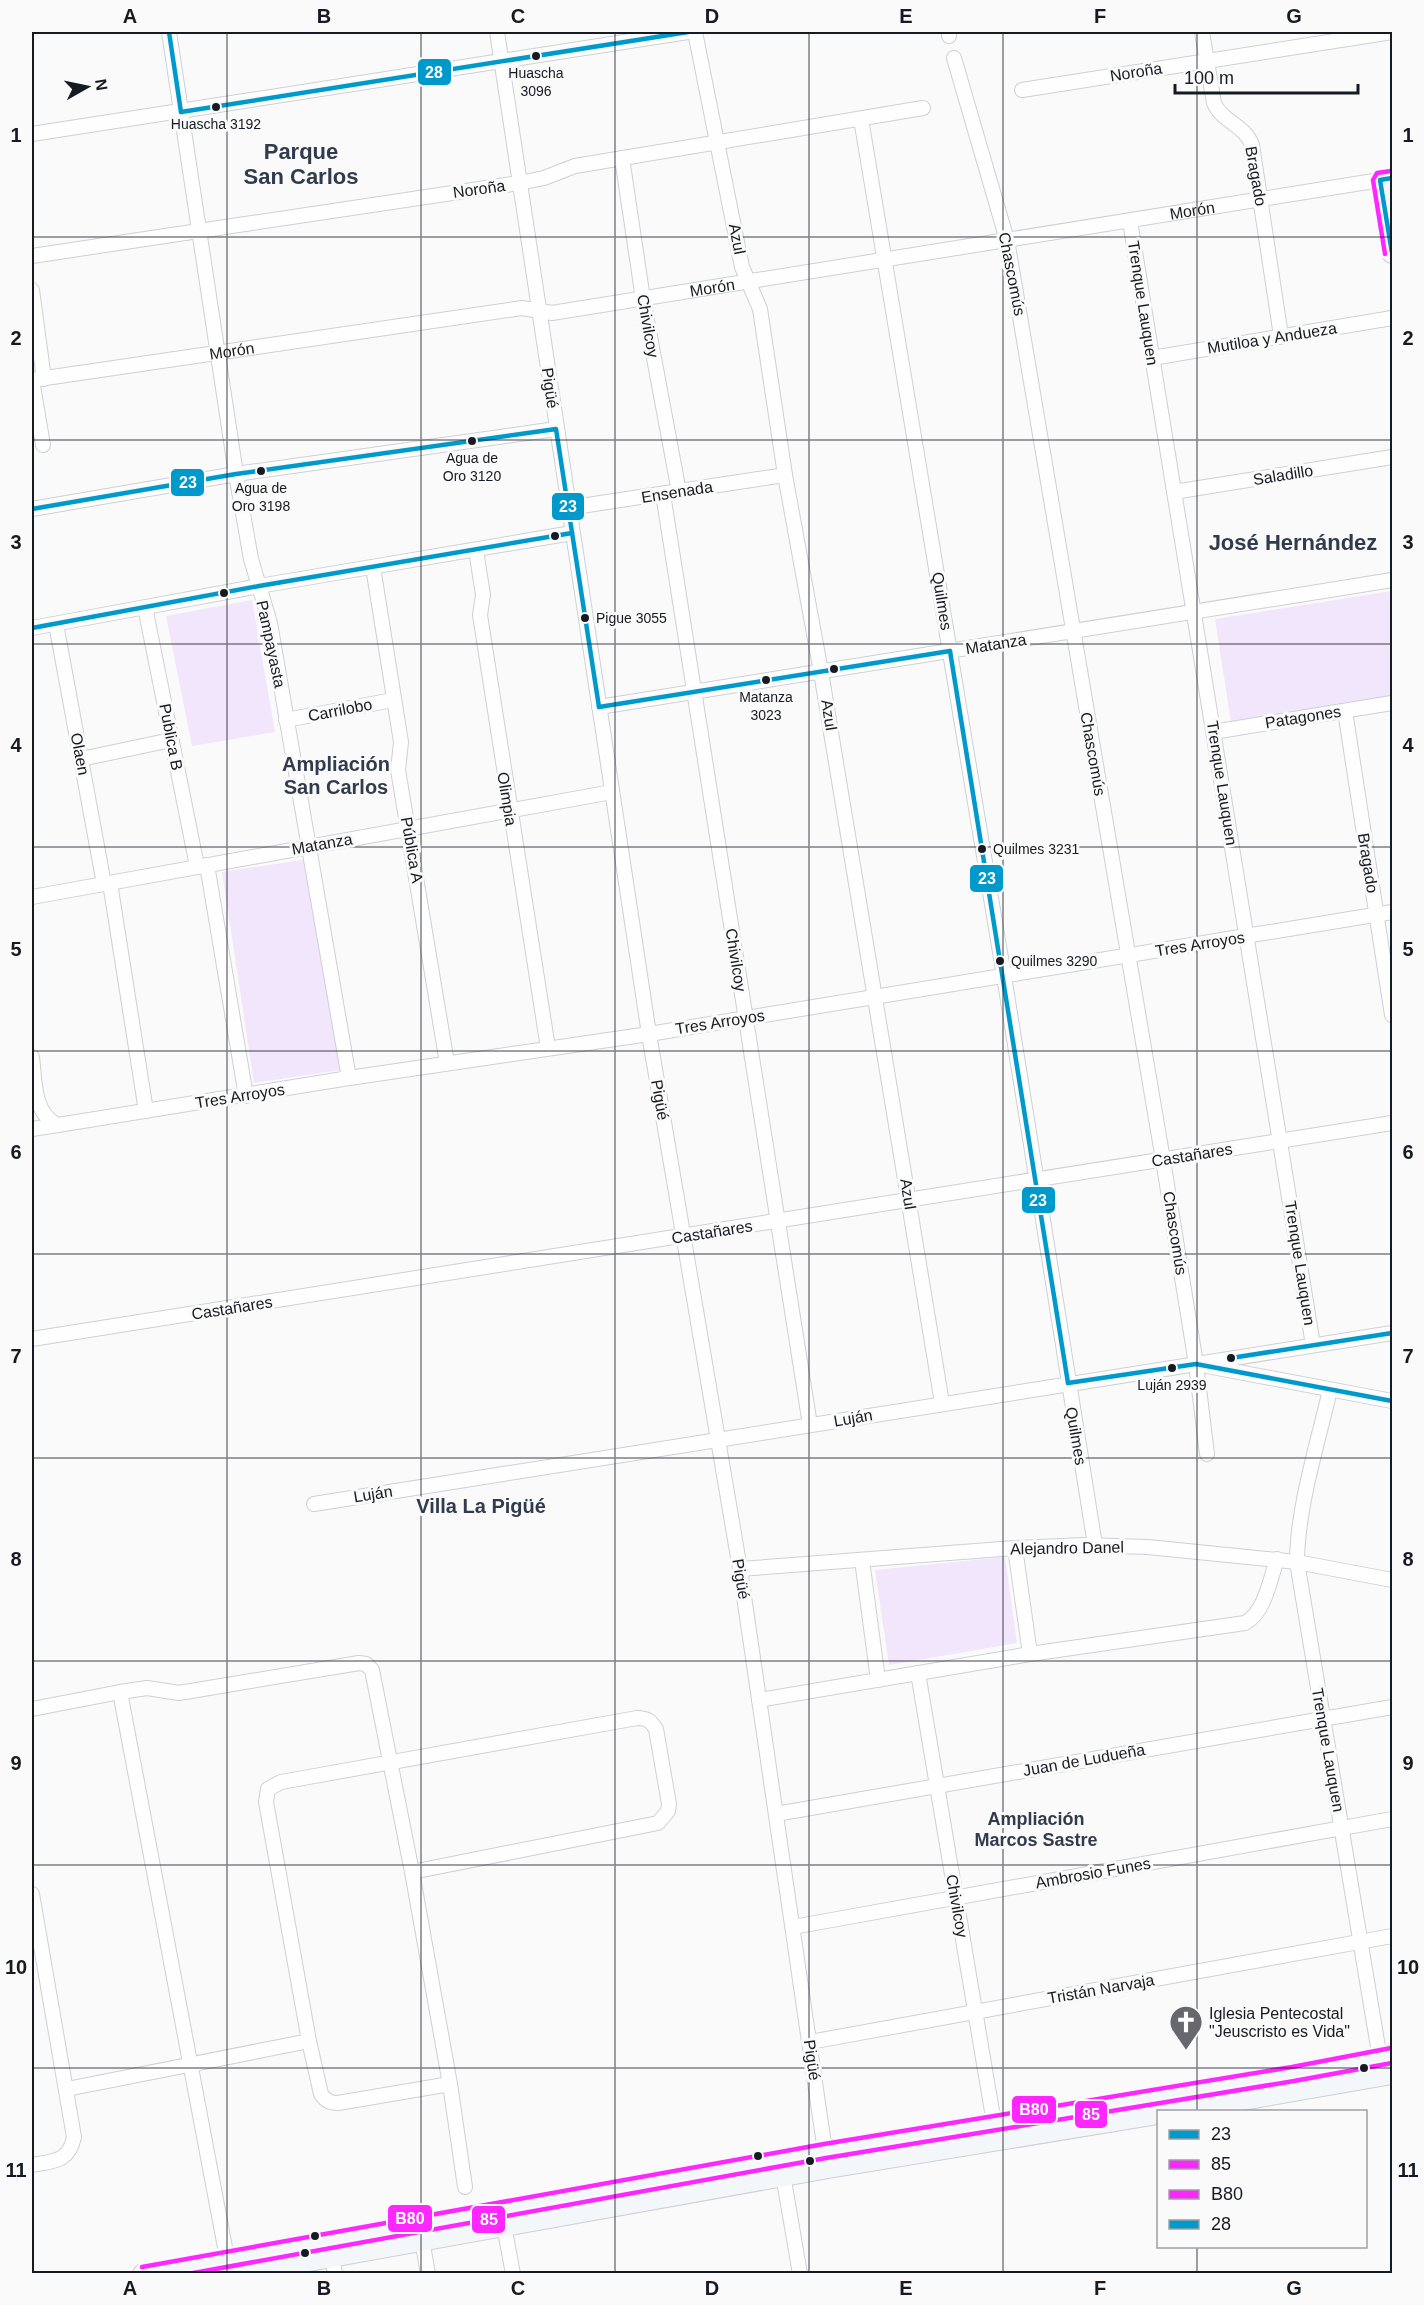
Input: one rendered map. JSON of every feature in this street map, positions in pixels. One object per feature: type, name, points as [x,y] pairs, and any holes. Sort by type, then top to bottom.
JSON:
[{"type":"main road","points":[[1386,179],[1392,254]]},
{"type":"main road","points":[[1182,2110],[1387,2065]]},
{"type":"main road","points":[[143,2274],[332,2257],[420,2232],[502,2217],[826,2159],[996,2132],[1293,2074],[1387,2065]]},
{"type":"main road","points":[[996,2132],[1157,2114]]},
{"type":"street","name":"Pampayasta","points":[[169,32],[236,474],[251,559],[270,623],[349,1078]]},
{"type":"street","name":"Pigüé","points":[[497,32],[649,1034],[740,1569],[826,2159]]},
{"type":"street","points":[[32,134],[688,32]]},
{"type":"street","name":"Azul","points":[[695,32],[742,267],[760,309],[785,475],[821,672],[942,1403]]},
{"type":"street","name":"Bragado","points":[[1202,32],[1214,103],[1218,113],[1249,136],[1261,199],[1281,336]]},
{"type":"street","name":"Noroña","points":[[1022,90],[1392,32]]},
{"type":"street","name":"Chascomús","points":[[954,58],[1007,240],[1163,1160],[1196,1364],[1207,1454]]},
{"type":"street","name":"Noroña","points":[[32,256],[519,183],[544,178],[575,166],[923,108]]},
{"type":"street","name":"Quilmes","points":[[861,119],[1004,976],[1095,1545]]},
{"type":"street","name":"Chivilcoy","points":[[622,158],[643,299],[678,492]]},
{"type":"street","name":"Morón","points":[[36,380],[522,308],[552,313],[1386,179]]},
{"type":"street","name":"Trenque Lauquen","points":[[1130,221],[1313,1345]]},
{"type":"street","points":[[32,290],[36,380],[43,445]]},
{"type":"street","name":"Mutiloa y Andueza","points":[[1152,358],[1392,318]]},
{"type":"street","points":[[32,509],[236,474],[556,429]]},
{"type":"street","name":"Saladillo","points":[[1174,492],[1392,458]]},
{"type":"street","name":"Ensenada","points":[[568,508],[785,475]]},
{"type":"street","name":"Chivilcoy","points":[[663,494],[810,1425]]},
{"type":"street","points":[[32,628],[572,532]]},
{"type":"street","name":"Olimpia","points":[[476,550],[483,595],[480,615],[548,1048]]},
{"type":"street","name":"Pública A","points":[[373,567],[401,742],[398,770],[447,1063]]},
{"type":"street","name":"Matanza","points":[[599,707],[1392,580]]},
{"type":"street","name":"Publica B","points":[[145,607],[171,740],[202,866],[246,1096]]},
{"type":"street","name":"Olaen","points":[[56,624],[107,884],[146,1111]]},
{"type":"street","name":"Carrilobo","points":[[286,720],[393,700]]},
{"type":"street","name":"Patagones","points":[[1213,732],[1392,703]]},
{"type":"street","name":"Bragado","points":[[1345,711],[1392,1015]]},
{"type":"street","points":[[81,759],[171,740]]},
{"type":"street","name":"Matanza","points":[[32,897],[612,792]]},
{"type":"street","name":"Tres Arroyos","points":[[32,1129],[53,1123],[146,1111],[349,1078],[649,1034],[1392,912]]},
{"type":"street","points":[[32,1057],[40,1108],[53,1123]]},
{"type":"street","name":"Castañares","points":[[32,1339],[1392,1123]]},
{"type":"street","name":"Luján","points":[[314,1504],[1392,1333]]},
{"type":"street","points":[[1196,1364],[1392,1401]]},
{"type":"street","name":"Trenque Lauquen","points":[[1330,1390],[1304,1506],[1297,1544],[1297,1562],[1360,1942],[1387,2065]]},
{"type":"street","name":"Alejandro Danel","points":[[740,1569],[1015,1548],[1095,1545],[1148,1547],[1277,1559],[1392,1580]]},
{"type":"street","points":[[1015,1548],[1030,1654]]},
{"type":"street","points":[[759,1700],[1030,1654],[1245,1623],[1252,1619],[1258,1611],[1277,1559]]},
{"type":"street","points":[[862,1560],[878,1680]]},
{"type":"street","points":[[32,1709],[147,1688],[179,1693],[359,1663],[366,1664],[372,1670],[450,2084],[465,2187]]},
{"type":"street","name":"Chivilcoy","points":[[918,1673],[996,2132]]},
{"type":"street","points":[[120,1692],[190,2064],[232,2266]]},
{"type":"street","name":"Juan de Ludueña","points":[[776,1814],[1392,1707]]},
{"type":"street","points":[[411,1872],[658,1823],[668,1811],[669,1804],[656,1729],[645,1718],[638,1718],[281,1782],[268,1789],[266,1802],[309,2041],[324,2100],[331,2103],[450,2084]]},
{"type":"street","name":"Ambrosio Funes","points":[[793,1927],[1392,1819]]},
{"type":"street","points":[[32,1894],[74,2137],[72,2148],[66,2156],[32,2165]]},
{"type":"street","name":"Tristán Narvaja","points":[[810,2042],[1392,1936]]},
{"type":"street","points":[[67,2089],[309,2041]]},
{"type":"street","points":[[781,2167],[800,2274]]},
{"type":"street","points":[[502,2217],[513,2274]]},
{"type":"street","points":[[420,2232],[428,2274]]},
{"type":"shaded area","points":[[1392,591],[1392,696],[1231,722],[1215,619]]},
{"type":"shaded area","points":[[252,600],[275,732],[192,746],[166,616]]},
{"type":"shaded area","points":[[308,859],[340,1070],[254,1083],[222,872]]},
{"type":"shaded area","points":[[1005,1557],[1017,1643],[889,1665],[875,1570]]},
{"type":"transit line","name":"28","points":[[169,32],[181,112]]},
{"type":"transit line","name":"28","points":[[181,112],[688,32]]},
{"type":"transit line","name":"85","points":[[1385,254],[1373,180],[1377,173],[1391,171]]},
{"type":"transit line","name":"23","points":[[1392,178],[1380,180],[1392,253]]},
{"type":"transit line","name":"23","points":[[32,509],[236,474],[556,429],[599,707]]},
{"type":"transit line","name":"23","points":[[32,628],[259,586],[572,533]]},
{"type":"transit line","name":"23","points":[[950,651],[1068,1383]]},
{"type":"transit line","name":"23","points":[[599,707],[950,651]]},
{"type":"transit line","name":"23","points":[[1231,1358],[1392,1333]]},
{"type":"transit line","name":"23","points":[[1068,1383],[1196,1364],[1392,1401]]},
{"type":"transit line","name":"B80","points":[[142,2267],[824,2144],[1292,2067],[1391,2048]]},
{"type":"transit line","name":"85","points":[[188,2274],[826,2158],[1392,2063]]},
{"type":"place","name":"Huascha 3096","points":[[536,56]]},
{"type":"place","name":"Huascha 3192","points":[[216,107]]},
{"type":"place","name":"Agua de Oro 3120","points":[[472,441]]},
{"type":"place","name":"Agua de Oro 3198","points":[[261,471]]},
{"type":"place","name":"Pigue 3055","points":[[585,618]]},
{"type":"place","name":"Matanza 3023","points":[[766,680]]},
{"type":"place","name":"Quilmes 3231","points":[[982,849]]},
{"type":"place","name":"Quilmes 3290","points":[[1000,961]]},
{"type":"place","name":"Luján 2939","points":[[1172,1368]]},
{"type":"place","name":"Iglesia Pentecostal \"Jeuscristo es Vida\"","points":[[1186,2051]]},
{"type":"district","name":"Parque San Carlos","points":[[301,164]]},
{"type":"district","name":"José Hernández","points":[[1293,542]]},
{"type":"district","name":"Ampliación San Carlos","points":[[336,776]]},
{"type":"district","name":"Villa La Pigüé","points":[[481,1506]]},
{"type":"district","name":"Ampliación Marcos Sastre","points":[[1036,1829]]}]
